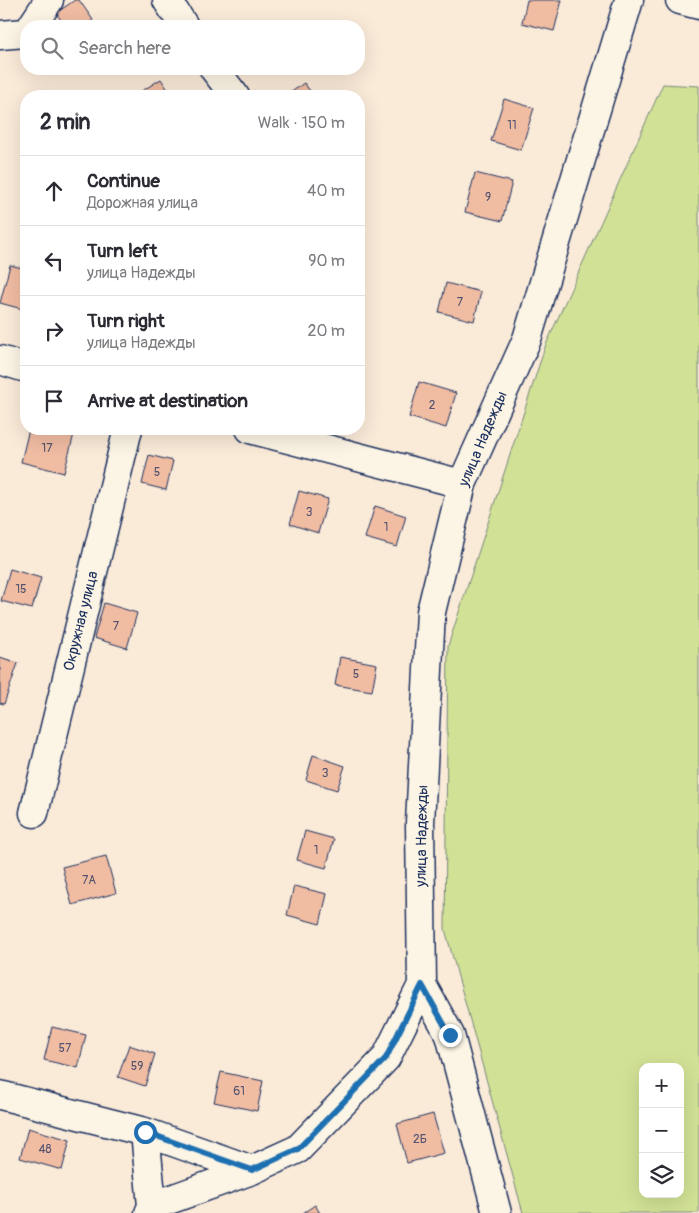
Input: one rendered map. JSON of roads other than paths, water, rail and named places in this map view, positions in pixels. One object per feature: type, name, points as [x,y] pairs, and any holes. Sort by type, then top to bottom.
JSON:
[{"type":"street","points":[[36,20],[49,0]]},
{"type":"street","points":[[167,0],[180,20]]},
{"type":"street","name":"улица Надежды","points":[[151,1210],[252,1170],[298,1149],[386,1058],[422,985],[420,824],[430,612],[462,484],[527,339],[629,0]]},
{"type":"street","points":[[680,0],[699,6]]},
{"type":"street","points":[[0,35],[20,34]]},
{"type":"street","points":[[219,75],[230,90]]},
{"type":"street","points":[[0,360],[20,366]]},
{"type":"street","name":"Окружная улица","points":[[34,813],[127,435]]},
{"type":"street","points":[[273,435],[462,484]]},
{"type":"street","name":"улица Надежды","points":[[422,985],[450,1035],[497,1213]]},
{"type":"street","points":[[0,1095],[145,1132],[252,1170]]},
{"type":"street","points":[[145,1132],[151,1210]]}]
